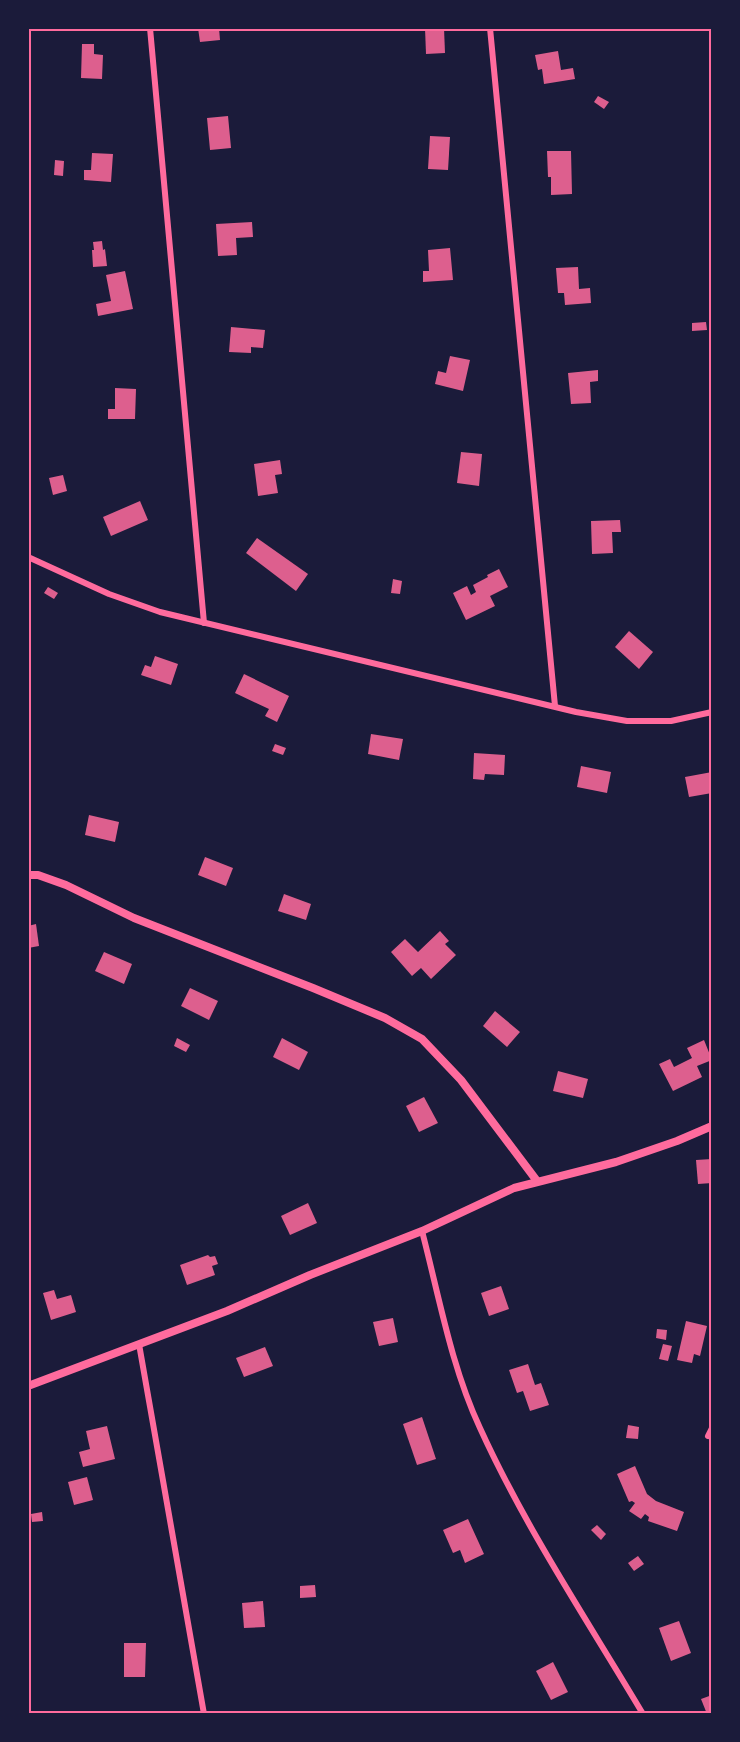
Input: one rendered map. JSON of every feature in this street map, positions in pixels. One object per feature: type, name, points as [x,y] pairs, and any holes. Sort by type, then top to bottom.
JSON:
[{"type":"street","points":[[150,28],[204,622]]},
{"type":"street","points":[[490,28],[555,706]]},
{"type":"street","points":[[28,557],[109,594],[160,612],[555,706],[627,721],[671,721],[711,712]]},
{"type":"street","points":[[28,875],[38,875],[66,885],[134,918],[364,1009],[422,1039],[461,1080],[537,1182]]},
{"type":"street","points":[[28,1386],[227,1311],[422,1230],[514,1188],[616,1162],[677,1141],[711,1126]]},
{"type":"street","points":[[422,1230],[459,1372],[479,1426],[536,1533],[643,1713]]},
{"type":"street","points":[[139,1344],[204,1713]]},
{"type":"street","points":[[708,1436],[711,1428]]},
{"type":"building","points":[[198,28],[219,28],[220,40],[200,42]]},
{"type":"building","points":[[425,28],[444,28],[445,53],[426,54]]},
{"type":"building","points":[[82,44],[94,44],[94,54],[103,55],[102,79],[81,78]]},
{"type":"building","points":[[558,51],[561,70],[573,68],[575,79],[544,84],[542,69],[538,70],[535,55]]},
{"type":"building","points":[[598,96],[609,102],[604,109],[594,102]]},
{"type":"building","points":[[228,116],[231,148],[210,150],[207,118]]},
{"type":"building","points":[[430,136],[450,137],[448,170],[428,169]]},
{"type":"building","points":[[547,151],[571,151],[572,194],[551,195]]},
{"type":"building","points":[[92,153],[113,154],[111,182],[84,180],[84,170],[91,170]]},
{"type":"building","points":[[55,160],[64,161],[63,176],[54,175]]},
{"type":"building","points":[[252,222],[253,237],[236,238],[237,255],[218,256],[216,224]]},
{"type":"building","points":[[102,241],[107,266],[93,267],[93,242]]},
{"type":"building","points":[[450,248],[453,280],[423,282],[423,271],[429,271],[428,250]]},
{"type":"building","points":[[578,267],[579,289],[590,288],[591,303],[565,305],[564,293],[558,293],[556,268]]},
{"type":"building","points":[[125,271],[133,309],[98,316],[96,304],[111,301],[106,275]]},
{"type":"building","points":[[706,322],[707,330],[692,331],[692,323]]},
{"type":"building","points":[[231,327],[265,330],[263,348],[251,347],[251,353],[229,352]]},
{"type":"building","points":[[450,356],[470,360],[463,391],[435,384],[438,371],[446,373]]},
{"type":"building","points":[[598,370],[598,381],[590,382],[591,403],[571,404],[568,373]]},
{"type":"building","points":[[115,388],[136,389],[135,419],[108,419],[108,409],[115,409]]},
{"type":"building","points":[[461,452],[482,454],[479,486],[457,483]]},
{"type":"building","points":[[280,460],[282,474],[275,475],[278,493],[258,496],[254,464]]},
{"type":"building","points":[[63,475],[67,491],[53,495],[49,478]]},
{"type":"building","points":[[140,501],[148,520],[111,536],[103,517]]},
{"type":"building","points":[[620,520],[621,532],[612,532],[613,553],[592,554],[591,521]]},
{"type":"building","points":[[257,538],[308,574],[296,591],[246,553]]},
{"type":"building","points":[[499,569],[508,587],[490,596],[495,606],[466,620],[453,593],[467,586],[471,595],[476,592],[473,585]]},
{"type":"building","points":[[393,579],[402,581],[400,594],[391,593]]},
{"type":"building","points":[[48,587],[58,593],[54,599],[44,593]]},
{"type":"building","points":[[629,631],[653,652],[639,669],[615,647]]},
{"type":"building","points":[[155,656],[178,664],[171,685],[141,675],[145,665],[151,667]]},
{"type":"building","points":[[244,674],[289,696],[277,722],[265,716],[269,709],[235,693]]},
{"type":"building","points":[[371,734],[403,739],[399,760],[368,754]]},
{"type":"building","points":[[275,744],[286,748],[283,755],[272,751]]},
{"type":"building","points":[[474,753],[505,755],[504,775],[485,774],[484,780],[473,779]]},
{"type":"building","points":[[581,766],[611,772],[607,793],[577,787]]},
{"type":"building","points":[[712,772],[712,793],[689,797],[685,777]]},
{"type":"building","points":[[89,815],[119,822],[115,842],[85,835]]},
{"type":"building","points":[[205,857],[233,868],[226,886],[198,875]]},
{"type":"building","points":[[284,894],[311,904],[306,920],[278,911]]},
{"type":"building","points":[[36,924],[39,946],[28,948],[28,926]]},
{"type":"building","points":[[440,931],[449,941],[445,944],[456,955],[431,979],[421,968],[412,976],[391,952],[405,939],[418,952]]},
{"type":"building","points":[[104,952],[132,964],[124,984],[95,971]]},
{"type":"building","points":[[190,988],[218,1001],[209,1020],[181,1006]]},
{"type":"building","points":[[495,1011],[520,1032],[507,1047],[483,1026]]},
{"type":"building","points":[[177,1038],[190,1045],[186,1052],[174,1046]]},
{"type":"building","points":[[282,1038],[308,1052],[299,1070],[273,1057]]},
{"type":"building","points":[[704,1040],[712,1060],[697,1066],[702,1077],[673,1091],[659,1064],[670,1059],[674,1067],[692,1058],[687,1048]]},
{"type":"building","points":[[558,1071],[588,1079],[583,1098],[553,1091]]},
{"type":"building","points":[[424,1097],[438,1123],[419,1132],[406,1106]]},
{"type":"building","points":[[712,1159],[712,1183],[698,1184],[696,1160]]},
{"type":"building","points":[[308,1203],[317,1223],[290,1235],[281,1216]]},
{"type":"building","points":[[208,1255],[215,1256],[218,1264],[212,1266],[215,1275],[187,1285],[180,1265]]},
{"type":"building","points":[[501,1286],[509,1309],[489,1316],[481,1293]]},
{"type":"building","points":[[54,1290],[57,1299],[71,1295],[76,1312],[51,1320],[43,1293]]},
{"type":"building","points":[[393,1318],[398,1342],[379,1346],[373,1322]]},
{"type":"building","points":[[686,1321],[707,1326],[700,1356],[694,1354],[692,1363],[677,1360]]},
{"type":"building","points":[[657,1329],[667,1330],[666,1340],[656,1338]]},
{"type":"building","points":[[663,1344],[672,1346],[668,1361],[659,1359]]},
{"type":"building","points":[[265,1347],[273,1366],[244,1377],[236,1358]]},
{"type":"building","points":[[528,1364],[535,1385],[541,1383],[549,1405],[530,1411],[523,1391],[517,1393],[509,1370]]},
{"type":"building","points":[[422,1417],[436,1459],[417,1465],[403,1424]]},
{"type":"building","points":[[628,1425],[639,1427],[638,1439],[626,1438]]},
{"type":"building","points":[[107,1426],[115,1459],[83,1467],[79,1452],[90,1449],[86,1431]]},
{"type":"building","points":[[635,1466],[647,1494],[656,1501],[684,1512],[677,1531],[648,1521],[649,1517],[645,1514],[641,1519],[629,1511],[635,1503],[629,1502],[617,1474]]},
{"type":"building","points":[[87,1477],[93,1500],[74,1505],[68,1482]]},
{"type":"building","points":[[42,1512],[43,1521],[32,1522],[31,1514]]},
{"type":"building","points":[[468,1519],[484,1554],[465,1563],[460,1550],[453,1553],[443,1530]]},
{"type":"building","points":[[597,1525],[606,1534],[601,1540],[591,1530]]},
{"type":"building","points":[[638,1556],[644,1564],[634,1571],[628,1563]]},
{"type":"building","points":[[315,1585],[316,1597],[300,1598],[300,1586]]},
{"type":"building","points":[[263,1601],[265,1627],[244,1628],[242,1603]]},
{"type":"building","points":[[679,1621],[691,1653],[671,1661],[659,1628]]},
{"type":"building","points":[[124,1643],[146,1643],[145,1677],[124,1677]]},
{"type":"building","points":[[553,1662],[568,1692],[551,1700],[536,1671]]},
{"type":"building","points":[[712,1695],[712,1714],[707,1714],[701,1699]]}]
